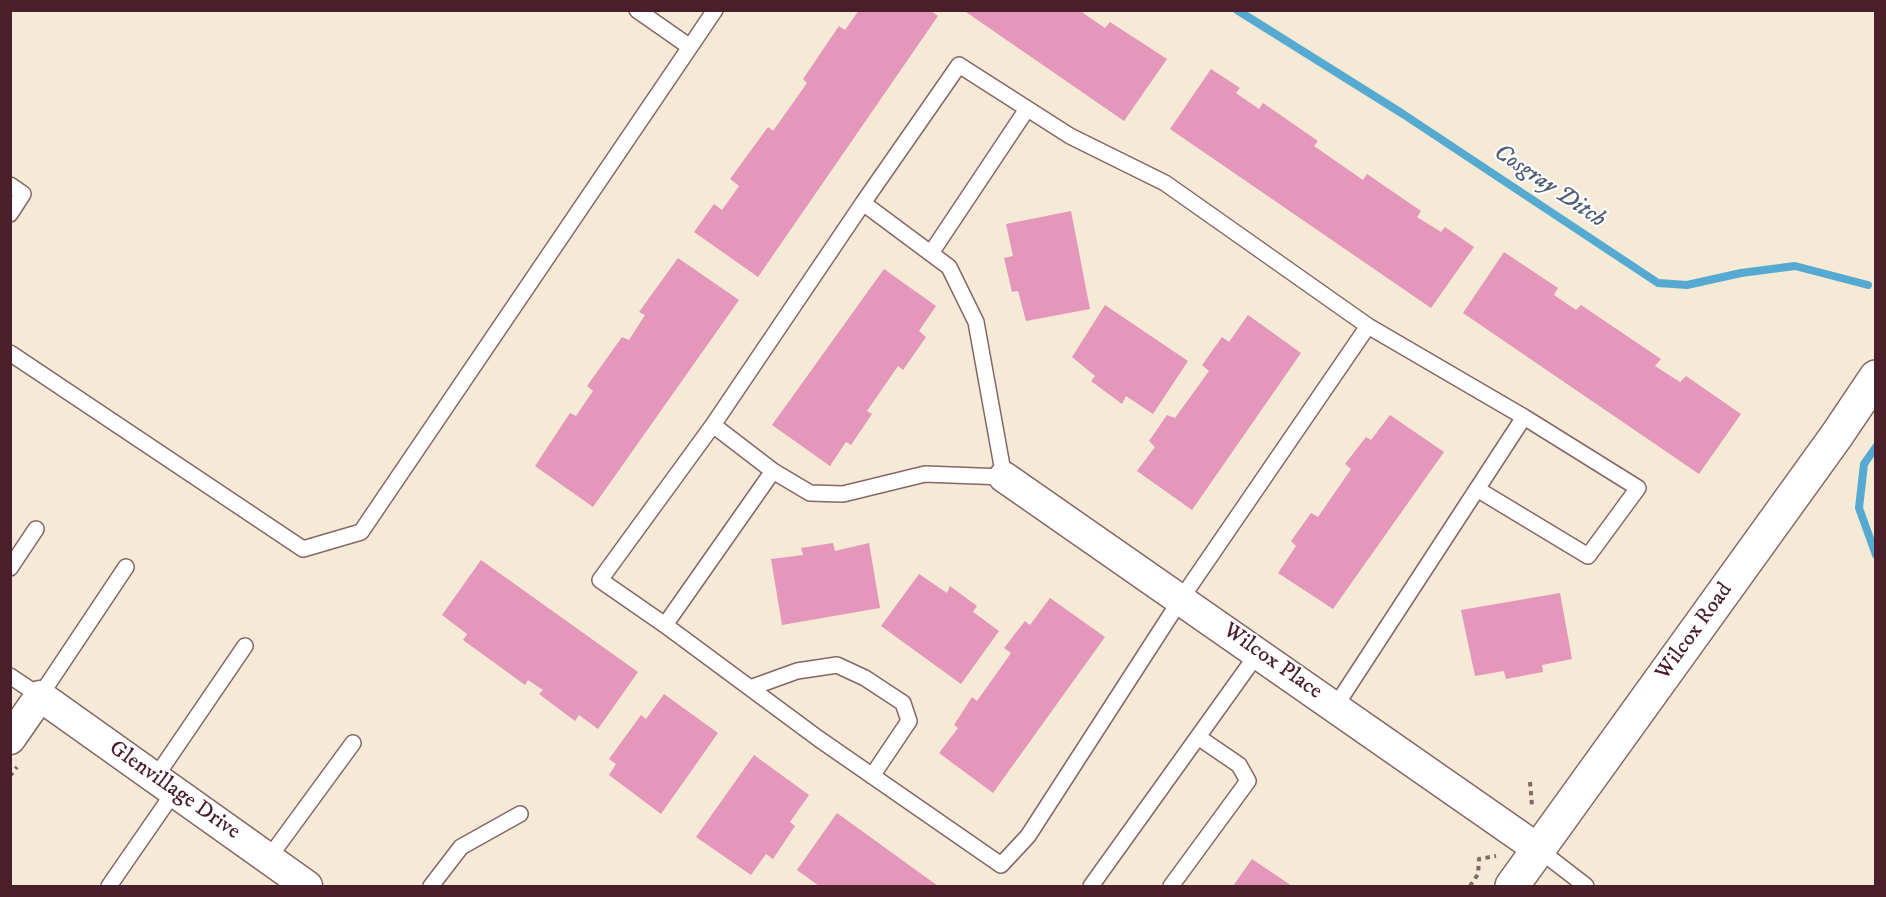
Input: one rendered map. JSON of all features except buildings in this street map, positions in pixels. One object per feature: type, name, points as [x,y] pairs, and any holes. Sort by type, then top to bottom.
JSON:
[{"type":"street","name":"Wilcox Road","points":[[1512,886],[1831,444],[1875,377]]},
{"type":"street","name":"Wilcox Place","points":[[1004,477],[1538,849]]},
{"type":"street","points":[[10,739],[40,696]]},
{"type":"street","name":"Glenvillage Drive","points":[[40,696],[306,886]]},
{"type":"lane","points":[[637,10],[690,47]]},
{"type":"lane","points":[[10,353],[303,549],[361,532],[715,10]]},
{"type":"lane","points":[[1368,326],[1181,599],[1028,836],[1001,865],[872,776],[665,624],[600,580],[713,425],[959,65],[1070,136],[1165,183],[1368,326],[1524,417],[1638,488],[1588,556],[1477,489]]},
{"type":"lane","points":[[931,253],[1027,109]]},
{"type":"lane","points":[[10,185],[23,194],[10,214]]},
{"type":"lane","points":[[713,425],[773,471],[810,493],[843,494],[925,474],[1004,477],[976,322],[950,267],[863,203]]},
{"type":"lane","points":[[1335,707],[1524,417]]},
{"type":"lane","points":[[665,624],[773,471]]},
{"type":"lane","points":[[10,568],[36,529]]},
{"type":"lane","points":[[10,676],[40,696],[126,567]]},
{"type":"lane","points":[[109,886],[245,646]]},
{"type":"lane","points":[[1091,886],[1258,653]]},
{"type":"lane","points":[[750,688],[797,671],[837,666],[865,678],[903,703],[909,721],[872,776]]},
{"type":"lane","points":[[1171,886],[1248,781],[1239,765],[1198,737]]},
{"type":"lane","points":[[268,859],[353,743]]},
{"type":"lane","points":[[431,886],[460,847],[520,814]]},
{"type":"lane","points":[[1538,849],[1586,886]]},
{"type":"waterway","name":"Cosgray Ditch","points":[[1237,10],[1403,114],[1658,283],[1687,285],[1741,273],[1795,266],[1868,285]]},
{"type":"waterway","name":"Cosgray Ditch","points":[[1876,447],[1864,464],[1859,508],[1876,555]]}]
